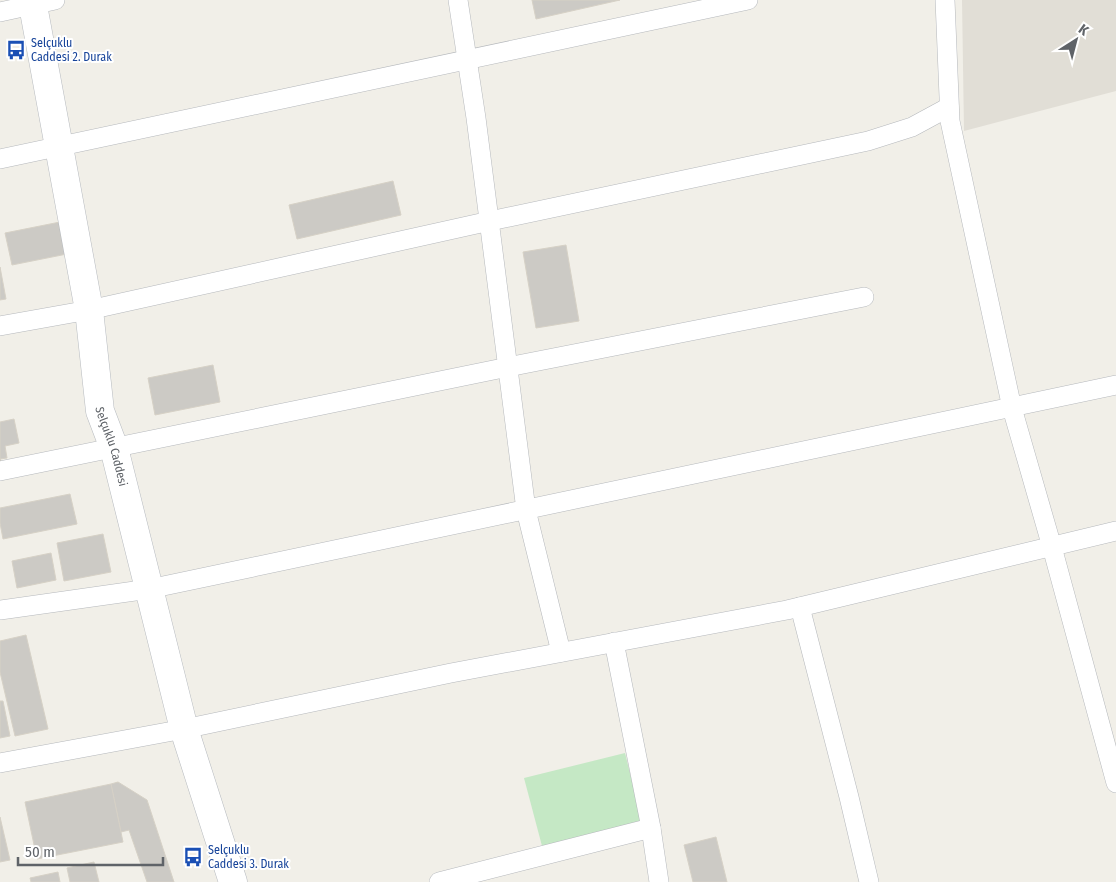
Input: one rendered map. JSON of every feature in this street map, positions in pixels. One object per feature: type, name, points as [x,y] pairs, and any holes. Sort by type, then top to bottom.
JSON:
[{"type":"street","points":[[458,0],[490,221],[526,510],[561,652]]},
{"type":"street","points":[[0,159],[748,0]]},
{"type":"street","points":[[945,0],[950,121],[1012,408],[1116,783]]},
{"type":"street","points":[[0,12],[40,2]]},
{"type":"street","name":"Selçuklu Caddesi","points":[[40,2],[59,146],[89,310],[100,411],[114,448],[184,728],[233,882]]},
{"type":"street","points":[[0,326],[89,310],[490,221],[868,141],[912,127],[949,107]]},
{"type":"street","points":[[0,471],[508,367],[864,297]]},
{"type":"street","points":[[0,610],[149,589],[1116,385]]},
{"type":"street","points":[[0,763],[184,728],[451,673],[800,607],[1116,531]]},
{"type":"street","points":[[800,607],[869,882]]},
{"type":"street","points":[[614,642],[652,828],[659,882]]},
{"type":"street","points":[[438,882],[652,828]]},
{"type":"shaded area","points":[[962,0],[1116,0],[1116,91],[964,131]]},
{"type":"green space","points":[[625,753],[642,821],[542,846],[524,778]]},
{"type":"building","points":[[532,0],[620,0],[536,19]]},
{"type":"building","points":[[393,181],[401,215],[297,239],[289,205]]},
{"type":"building","points":[[60,222],[67,254],[12,265],[5,233]]},
{"type":"building","points":[[566,245],[579,321],[536,328],[523,252]]},
{"type":"building","points":[[0,267],[6,299],[0,300]]},
{"type":"building","points":[[213,365],[220,402],[155,415],[148,378]]},
{"type":"building","points":[[14,419],[19,443],[5,446],[7,458],[0,459],[0,422]]},
{"type":"building","points":[[70,494],[77,524],[3,539],[0,508]]},
{"type":"building","points":[[103,534],[111,572],[64,581],[57,543]]},
{"type":"building","points":[[51,553],[56,580],[17,588],[12,561]]},
{"type":"building","points":[[26,635],[48,729],[15,736],[0,672],[0,641]]},
{"type":"building","points":[[0,701],[3,701],[10,736],[0,738]]},
{"type":"building","points":[[118,782],[147,800],[174,882],[147,882],[129,830],[121,832],[111,784]]},
{"type":"building","points":[[111,784],[123,842],[37,859],[25,802]]},
{"type":"building","points":[[0,817],[10,860],[0,862]]},
{"type":"building","points":[[716,837],[727,882],[693,882],[684,845]]},
{"type":"building","points":[[94,862],[99,882],[70,882],[67,868]]},
{"type":"building","points":[[58,872],[60,882],[31,882],[30,878]]},
{"type":"place","name":"Selçuklu Caddesi 2. Durak","points":[[16,50]]},
{"type":"place","name":"Selçuklu Caddesi 3. Durak","points":[[193,857]]}]
